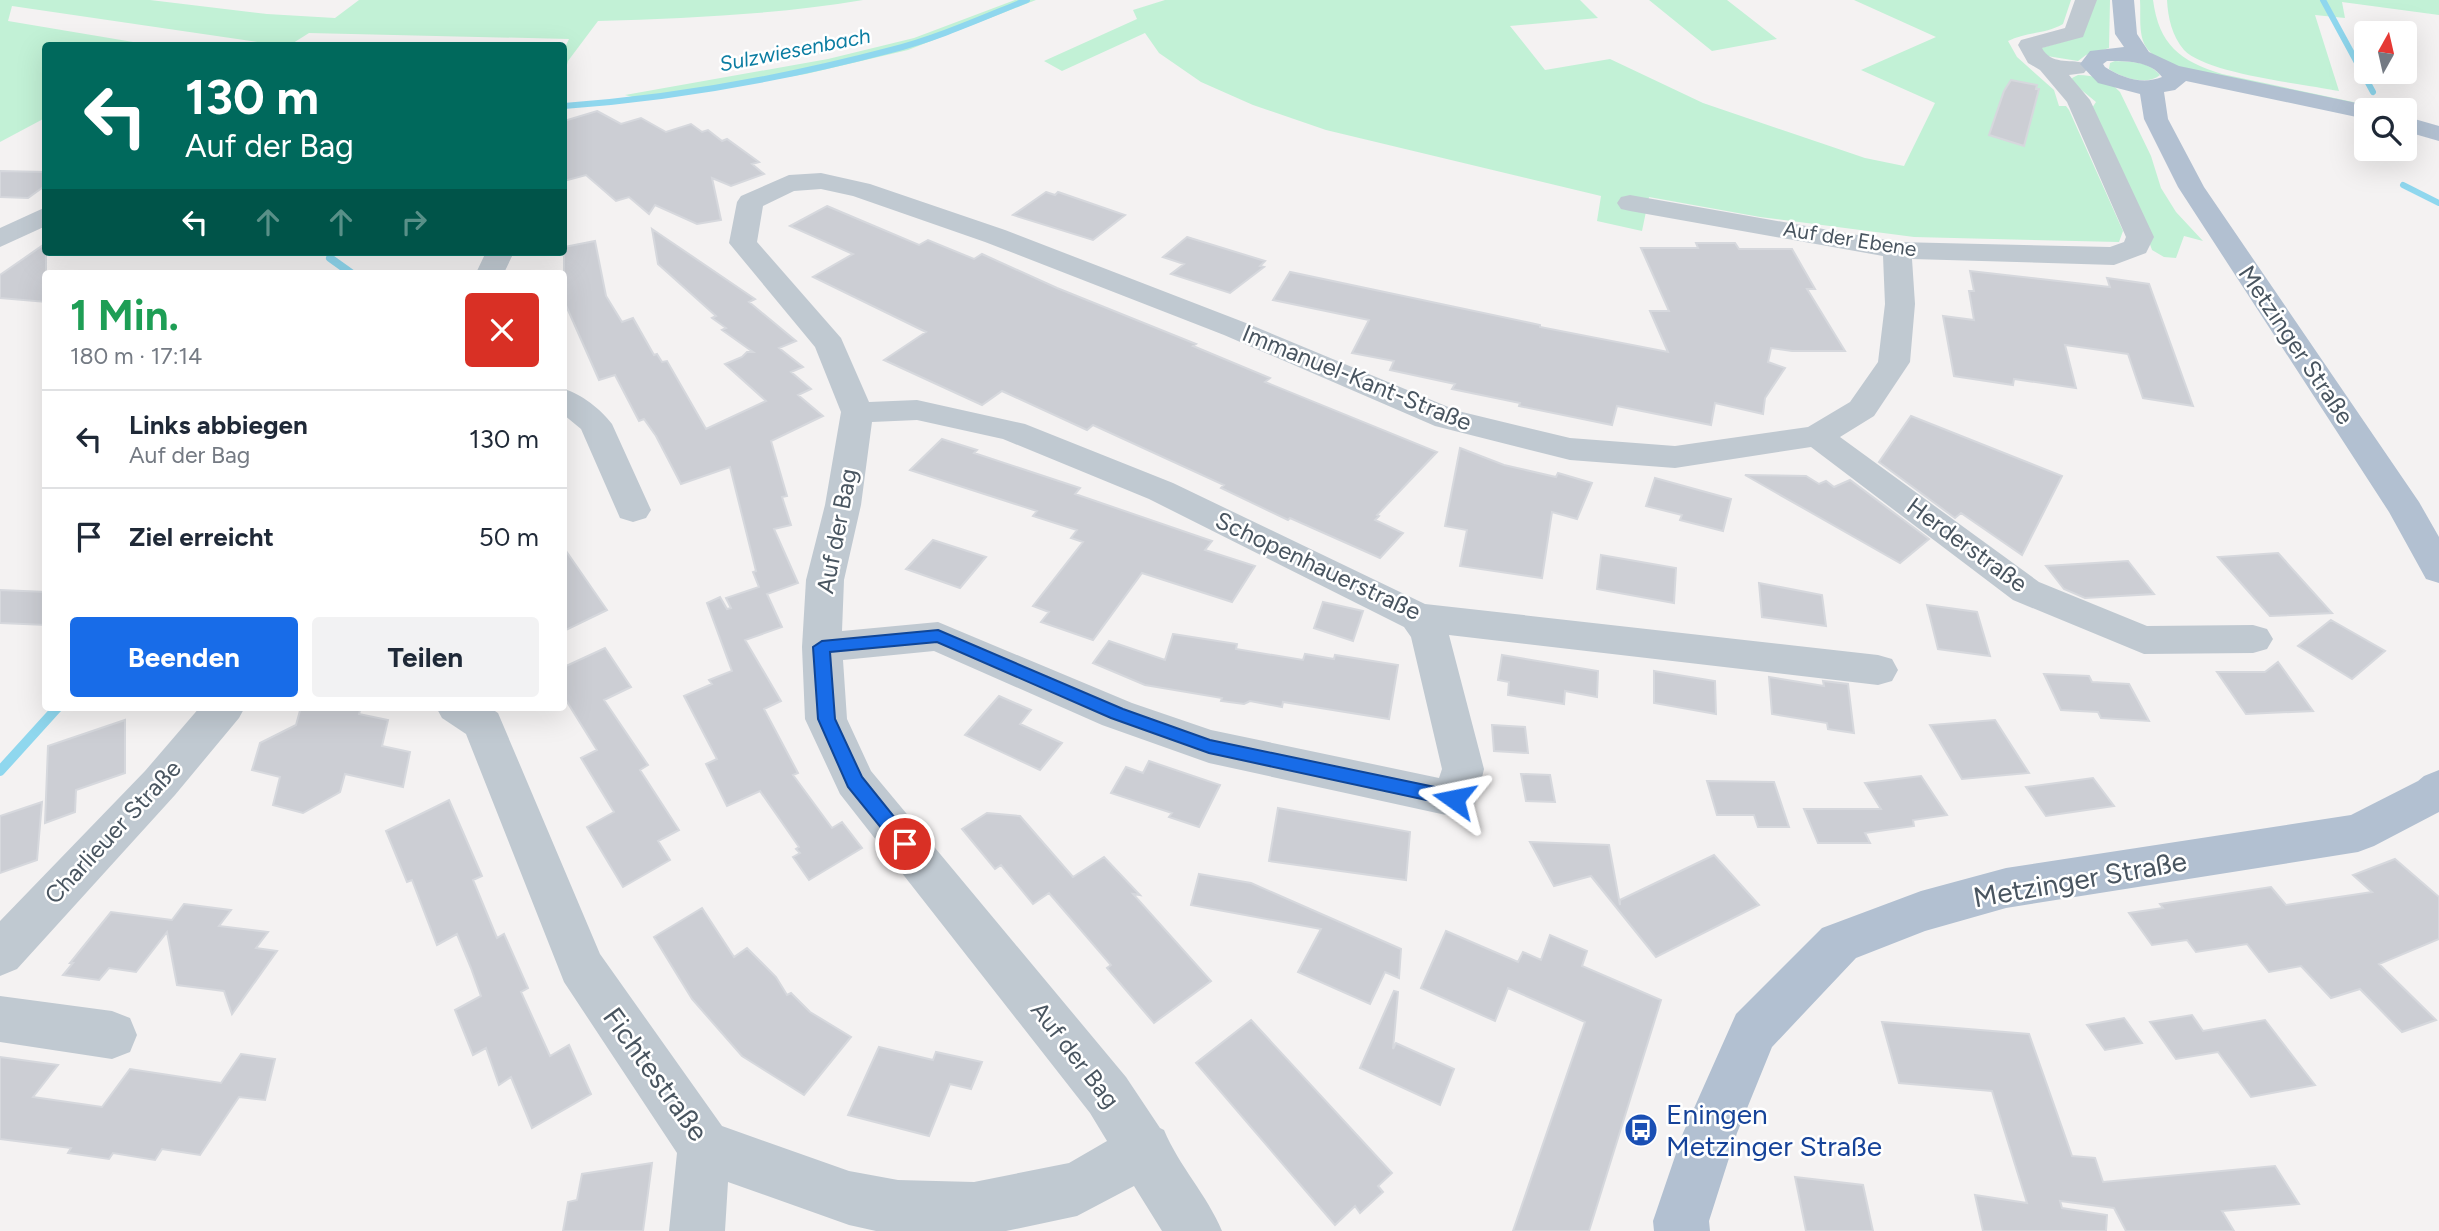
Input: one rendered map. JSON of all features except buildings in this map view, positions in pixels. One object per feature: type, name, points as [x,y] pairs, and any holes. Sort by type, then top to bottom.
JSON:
[{"type":"main road","points":[[2123,0],[2129,48]]},
{"type":"main road","points":[[2174,75],[2167,85],[2151,87],[2124,83],[2094,69],[2092,60],[2129,48],[2174,75],[2354,109]]},
{"type":"main road","name":"Metzinger Straße","points":[[2124,83],[2156,119],[2192,187],[2406,510],[2439,570]]},
{"type":"main road","name":"Metzinger Straße","points":[[2151,87],[2156,119]]},
{"type":"main road","points":[[2417,127],[2439,134]]},
{"type":"main road","name":"Metzinger Straße","points":[[1682,1231],[1681,1221],[1710,1133],[1754,1031],[1839,943],[1921,912],[2006,888],[2358,833],[2433,794],[2439,788]]},
{"type":"street","points":[[2086,0],[2075,32],[2029,46],[2032,56],[2050,68],[2094,69]]},
{"type":"street","name":"Auf der Ebene","points":[[1630,202],[1897,250],[2071,257],[2114,256],[2136,247],[2140,237],[2078,100],[2050,68]]},
{"type":"street","name":"Immanuel-Kant-Straße","points":[[857,411],[830,345],[743,243],[750,202],[789,183],[821,181],[862,190],[995,236],[1235,329],[1447,419],[1570,449],[1675,457],[1817,436],[1862,409],[1894,362],[1900,304],[1897,250]]},
{"type":"street","points":[[0,219],[39,218]]},
{"type":"street","points":[[0,239],[39,218]]},
{"type":"street","points":[[567,401],[595,424],[632,510]]},
{"type":"street","name":"Schopenhauerstraße","points":[[857,411],[917,410],[1013,431],[1161,491],[1418,618],[1878,670]]},
{"type":"street","name":"Auf der Bag","points":[[857,411],[843,505],[825,580],[822,647],[827,719],[855,782],[1108,1095],[1145,1149],[1194,1231]]},
{"type":"street","name":"Herderstraße","points":[[1817,436],[2026,591],[2144,640],[2253,639]]},
{"type":"street","points":[[822,647],[938,636],[1105,709],[1209,746],[1454,799],[1463,769],[1430,635],[1418,618]]},
{"type":"street","name":"Charlieuer Straße","points":[[0,954],[160,783],[221,711]]},
{"type":"street","name":"Fichtestraße","points":[[463,711],[483,724],[581,967],[704,1147],[849,1198],[898,1208],[974,1210],[1077,1189],[1145,1149]]},
{"type":"street","points":[[0,1019],[111,1035]]},
{"type":"street","points":[[697,1231],[704,1147]]},
{"type":"green space","points":[[0,0],[150,0],[267,14],[335,18],[359,0],[863,0],[764,12],[598,21],[567,65],[569,39],[309,33],[295,42],[258,42],[12,6],[8,21],[133,42],[42,42],[42,120],[0,142]]},
{"type":"green space","points":[[1015,0],[1036,0],[908,50],[806,74],[644,100],[625,95],[828,59],[914,38]]},
{"type":"green space","points":[[1165,0],[1580,0],[1598,18],[1510,26],[1545,70],[1610,59],[1703,103],[1865,158],[1904,166],[1935,103],[1861,70],[1936,37],[1854,0],[2071,0],[2063,24],[2008,41],[2017,57],[2054,90],[2059,106],[2066,106],[2069,110],[2123,231],[2119,242],[1914,237],[1760,217],[1649,197],[1642,231],[1597,221],[1601,196],[1326,130],[1253,105],[1201,82],[1159,53],[1145,33],[1062,71],[1044,61],[1137,19],[1133,10]]},
{"type":"green space","points":[[1649,0],[1727,0],[1777,39],[1712,51]]},
{"type":"green space","points":[[2095,0],[2110,0],[2109,48],[2086,55],[2078,61],[2047,56],[2041,48],[2080,37]]},
{"type":"green space","points":[[2140,0],[2153,0],[2160,29],[2166,40],[2183,57],[2194,63],[2222,74],[2354,102],[2354,105],[2192,72],[2156,57],[2143,42]]},
{"type":"green space","points":[[2167,0],[2439,0],[2439,15],[2342,2],[2345,18],[2315,15],[2339,91],[2234,72],[2196,58],[2184,50],[2176,39]]},
{"type":"green space","points":[[2115,61],[2145,65],[2160,75],[2148,80],[2127,78],[2109,69],[2110,63]]},
{"type":"green space","points":[[2078,75],[2101,79],[2120,92],[2151,156],[2161,188],[2176,212],[2203,241],[2184,236],[2176,258],[2164,257],[2152,250],[2132,192],[2092,108],[2096,102],[2073,83],[2072,78]]},
{"type":"waterway","name":"Sulzwiesenbach","points":[[567,106],[729,86],[811,69],[926,40],[1027,0]]},
{"type":"waterway","points":[[2323,0],[2373,92]]},
{"type":"waterway","points":[[2403,185],[2439,203]]},
{"type":"waterway","name":"Sulzwiesenbach","points":[[330,258],[347,270]]},
{"type":"waterway","name":"Sulzwiesenbach","points":[[0,771],[54,711]]},
{"type":"place","name":"Eningen Metzinger Straße","points":[[1641,1130]]},
{"type":"route","points":[[905,844],[855,782],[827,719],[822,647],[938,636],[1117,713],[1209,746],[1454,799]]}]
